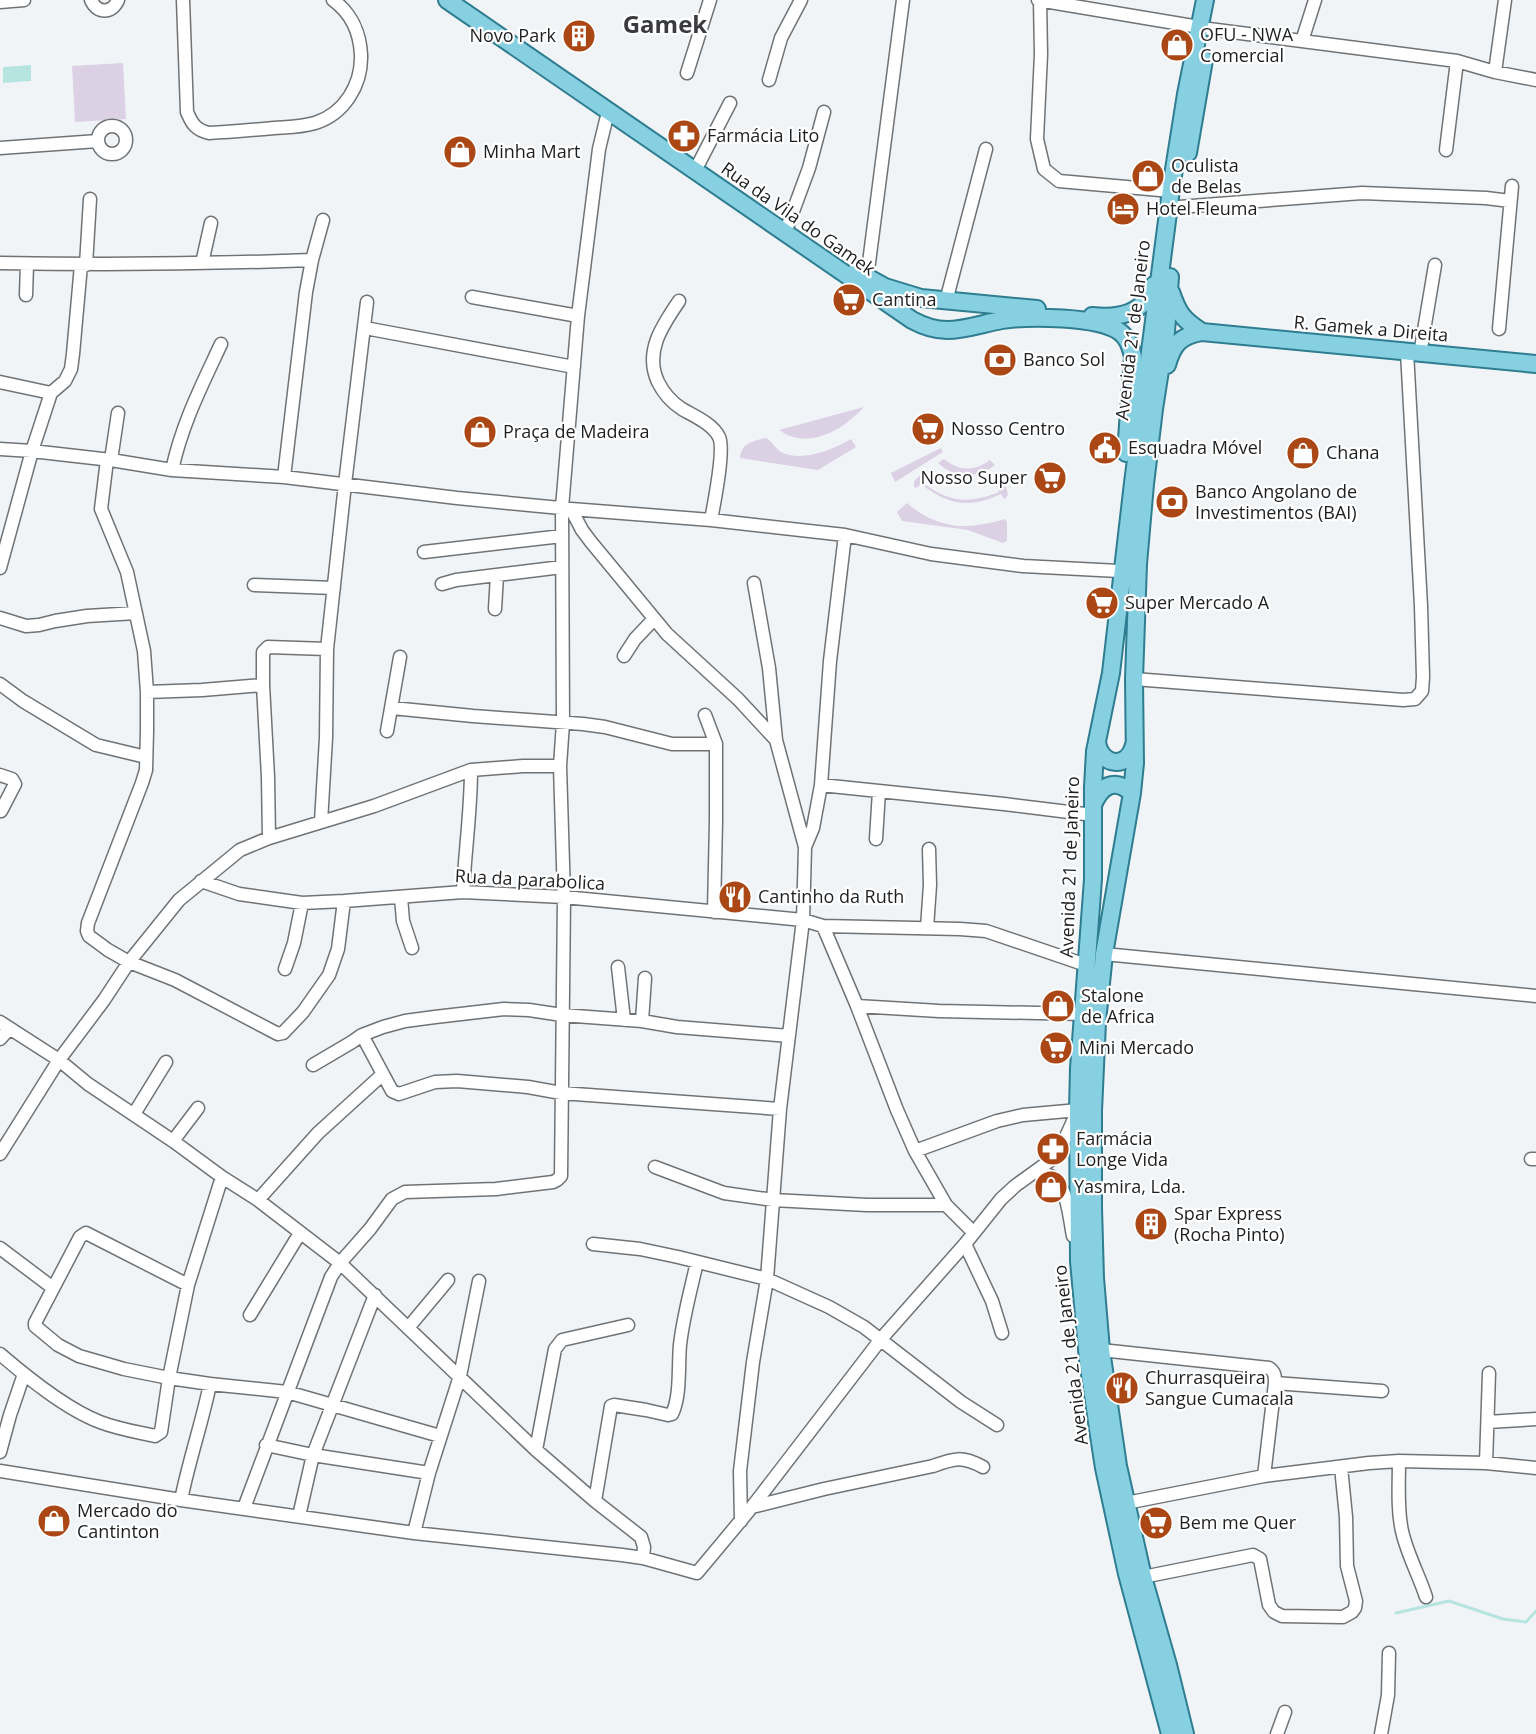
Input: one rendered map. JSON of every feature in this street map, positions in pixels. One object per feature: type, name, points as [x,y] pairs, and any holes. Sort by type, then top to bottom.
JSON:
[{"type":"main road","name":"Rua da Vila do Gamek","points":[[447,0],[912,320],[932,328],[951,330],[999,320],[1030,318],[1101,323],[1113,327],[1126,337],[1132,356],[1132,377],[1121,513],[1119,571]]},
{"type":"main road","name":"Rua da Vila do Gamek","points":[[462,0],[867,278],[903,294],[941,301],[991,304],[1101,317],[1124,315],[1144,303],[1153,288],[1165,237]]},
{"type":"main road","name":"Avenida 21 de Janeiro","points":[[1185,1734],[1143,1578],[1118,1466],[1101,1350],[1095,1278],[1093,1111],[1097,1022],[1104,954],[1132,793],[1138,564],[1154,409],[1166,332],[1179,207],[1204,28],[1205,0]]},
{"type":"main road","name":"Avenida 21 de Janeiro","points":[[1170,1734],[1127,1574],[1104,1468],[1088,1360],[1079,1261],[1078,1110],[1093,879],[1094,770],[1097,742],[1111,673],[1133,483],[1186,94],[1204,28],[1215,0]]},
{"type":"main road","points":[[1169,287],[1177,309],[1185,320],[1202,332]]},
{"type":"main road","points":[[932,328],[940,326],[946,316],[941,301]]},
{"type":"main road","points":[[1154,409],[1169,358],[1176,344],[1182,338],[1202,332]]},
{"type":"main road","name":"R. Gamek a Direita","points":[[1202,332],[1536,364]]},
{"type":"main road","points":[[1119,571],[1119,609]]},
{"type":"main road","points":[[1097,742],[1103,758],[1114,762],[1120,762],[1130,755],[1134,744]]},
{"type":"main road","points":[[1093,810],[1100,792],[1109,786],[1114,784],[1122,786],[1132,793]]},
{"type":"street","points":[[0,2],[24,0]]},
{"type":"street","points":[[91,0],[94,7],[102,11],[115,7],[118,0]]},
{"type":"street","points":[[183,0],[187,112],[191,122],[198,130],[209,133],[315,123],[332,115],[348,101],[358,82],[362,63],[360,40],[352,21],[340,5],[333,0]]},
{"type":"street","points":[[687,74],[710,0]]},
{"type":"street","points":[[770,80],[781,38],[801,0]]},
{"type":"street","points":[[867,278],[903,0]]},
{"type":"street","points":[[1171,191],[1059,181],[1044,169],[1037,139],[1041,54],[1039,0],[1204,28],[1457,61],[1495,72],[1536,80]]},
{"type":"street","points":[[1302,40],[1315,0]]},
{"type":"street","points":[[1495,72],[1505,0]]},
{"type":"street","points":[[1446,150],[1457,61]]},
{"type":"street","points":[[699,164],[730,103]]},
{"type":"street","points":[[244,1508],[331,1277],[392,1199],[405,1192],[496,1188],[557,1180],[561,1176],[564,897],[560,766],[563,723],[562,536],[567,509],[573,367],[578,316],[599,149],[610,112]]},
{"type":"street","points":[[788,225],[809,168],[824,112]]},
{"type":"street","points":[[0,148],[98,141]]},
{"type":"street","points":[[941,301],[987,148]]},
{"type":"street","points":[[1499,329],[1512,186]]},
{"type":"street","points":[[1179,207],[1362,193],[1510,201]]},
{"type":"street","points":[[0,568],[32,451],[51,393],[65,381],[72,363],[90,199]]},
{"type":"street","points":[[284,477],[306,292],[323,220]]},
{"type":"street","points":[[202,262],[211,223]]},
{"type":"street","points":[[0,263],[84,265],[312,260]]},
{"type":"street","points":[[26,294],[27,264]]},
{"type":"street","points":[[1134,679],[1404,700],[1415,699],[1422,691],[1413,353],[1435,265]]},
{"type":"street","points":[[472,297],[578,316]]},
{"type":"street","points":[[679,301],[666,320],[652,353],[652,363],[661,388],[672,403],[700,419],[719,437],[720,452],[711,520]]},
{"type":"street","points":[[321,822],[326,738],[327,649],[368,302]]},
{"type":"street","points":[[365,328],[573,367]]},
{"type":"street","points":[[172,470],[178,442],[188,414],[221,344]]},
{"type":"street","points":[[0,382],[51,393]]},
{"type":"street","points":[[118,413],[101,509],[127,572],[144,651],[147,692],[146,770],[88,923],[89,936],[129,962],[175,980],[278,1034],[283,1033],[303,1012],[329,975],[338,949],[344,902]]},
{"type":"street","points":[[0,449],[109,460],[172,470],[284,477],[457,498],[711,520],[844,535],[931,554],[1023,566],[1119,571]]},
{"type":"street","points":[[567,509],[667,634],[738,699],[776,740]]},
{"type":"street","points":[[805,847],[813,828],[821,785],[830,661],[844,535]]},
{"type":"street","points":[[424,552],[562,536]]},
{"type":"street","points":[[442,584],[562,567]]},
{"type":"street","points":[[495,609],[497,575]]},
{"type":"street","points":[[741,1521],[740,1471],[753,1362],[767,1279],[780,1109],[803,920],[805,847],[776,740],[769,668],[754,583]]},
{"type":"street","points":[[254,585],[334,588]]},
{"type":"street","points":[[0,618],[26,626],[87,616],[136,613]]},
{"type":"street","points":[[624,656],[635,639],[654,619]]},
{"type":"street","points":[[269,838],[262,652],[268,647],[327,649]]},
{"type":"street","points":[[387,731],[400,657]]},
{"type":"street","points":[[0,684],[23,701],[96,745],[146,757]]},
{"type":"street","points":[[147,692],[263,685]]},
{"type":"street","points":[[392,708],[604,727],[672,744],[716,744]]},
{"type":"street","points":[[705,715],[716,744],[714,912]]},
{"type":"street","points":[[0,1154],[59,1060],[129,962],[179,900],[240,850],[269,838],[374,806],[471,770],[512,766],[560,766]]},
{"type":"street","points":[[464,892],[471,770]]},
{"type":"street","points":[[0,775],[12,779],[15,784],[0,811]]},
{"type":"street","points":[[821,785],[1004,804],[1093,810]]},
{"type":"street","points":[[876,839],[879,791]]},
{"type":"street","points":[[927,928],[930,885],[929,849]]},
{"type":"street","name":"Rua da parabolica","points":[[201,881],[239,894],[302,903],[344,902],[464,892],[564,897],[803,920],[823,926],[986,931],[1086,965]]},
{"type":"street","points":[[401,897],[403,921],[412,948]]},
{"type":"street","points":[[285,969],[294,943],[302,903]]},
{"type":"street","points":[[823,926],[915,1151],[946,1205],[974,1232]]},
{"type":"street","points":[[1104,954],[1536,996]]},
{"type":"street","points":[[618,967],[624,1020]]},
{"type":"street","points":[[642,1021],[645,978]]},
{"type":"street","points":[[857,1006],[939,1011],[1083,1014]]},
{"type":"street","points":[[313,1065],[362,1035],[405,1021],[504,1009],[642,1021],[677,1028],[789,1036]]},
{"type":"street","points":[[0,1039],[4,1025],[59,1060],[88,1084],[258,1200],[340,1263],[536,1450],[641,1537],[644,1547],[643,1558]]},
{"type":"street","points":[[362,1035],[392,1091],[399,1094],[435,1082],[457,1081],[528,1087],[561,1093],[780,1109]]},
{"type":"street","points":[[134,1114],[166,1062]]},
{"type":"street","points":[[258,1200],[318,1132],[383,1074]]},
{"type":"street","points":[[173,1141],[198,1108]]},
{"type":"street","points":[[0,1471],[181,1500],[414,1533],[643,1558],[697,1573],[741,1521],[881,1339],[965,1244],[1000,1199],[1051,1160],[1060,1150],[1078,1110],[997,1120],[915,1151]]},
{"type":"street","points":[[655,1167],[724,1193],[773,1200],[867,1205],[946,1205]]},
{"type":"street","points":[[1032,1173],[1050,1174],[1058,1181],[1062,1189],[1079,1261]]},
{"type":"street","points":[[0,1354],[69,1406],[100,1422],[155,1436],[161,1432],[169,1378],[188,1285],[222,1177]]},
{"type":"street","points":[[188,1285],[86,1233],[80,1237],[35,1326],[58,1345],[79,1356],[124,1369],[210,1384],[287,1392],[440,1436]]},
{"type":"street","points":[[250,1315],[300,1233]]},
{"type":"street","points":[[593,1244],[640,1249],[767,1279],[829,1307],[864,1327],[961,1402],[997,1425]]},
{"type":"street","points":[[965,1244],[992,1301],[1002,1333]]},
{"type":"street","points":[[0,1248],[53,1288]]},
{"type":"street","points":[[595,1501],[611,1406],[668,1415],[674,1411],[680,1342],[697,1262]]},
{"type":"street","points":[[408,1328],[448,1280]]},
{"type":"street","points":[[414,1533],[429,1473],[460,1376],[479,1281]]},
{"type":"street","points":[[299,1516],[313,1455],[375,1295]]},
{"type":"street","points":[[536,1450],[555,1349],[558,1344],[562,1340],[628,1325]]},
{"type":"street","points":[[1101,1350],[1269,1368],[1274,1373],[1275,1383],[1264,1476]]},
{"type":"street","points":[[1486,1463],[1489,1372]]},
{"type":"street","points":[[0,1452],[5,1413],[24,1374]]},
{"type":"street","points":[[1275,1383],[1382,1391]]},
{"type":"street","points":[[181,1500],[210,1384]]},
{"type":"street","points":[[1488,1422],[1536,1419]]},
{"type":"street","points":[[266,1445],[313,1455],[429,1473]]},
{"type":"street","points":[[752,1507],[933,1466],[949,1460],[962,1459],[983,1467]]},
{"type":"street","points":[[1126,1503],[1264,1476],[1399,1461],[1486,1463],[1536,1468]]},
{"type":"street","points":[[1399,1461],[1401,1529],[1426,1597]]},
{"type":"street","points":[[1143,1578],[1253,1555],[1260,1559],[1269,1605],[1274,1612],[1282,1616],[1343,1617],[1352,1612],[1356,1601],[1347,1566],[1346,1516],[1341,1467]]},
{"type":"street","points":[[1381,1734],[1388,1695],[1389,1653]]},
{"type":"street","points":[[1277,1734],[1285,1712]]},
{"type":"shaded area","points":[[123,63],[126,119],[75,122],[72,66]]},
{"type":"shaded area","points":[[31,65],[31,81],[3,83],[3,67]]},
{"type":"shaded area","points":[[864,407],[836,430],[813,438],[802,439],[779,430]]},
{"type":"shaded area","points":[[766,438],[781,452],[800,456],[836,447],[851,439],[856,447],[818,470],[740,458],[745,446]]},
{"type":"shaded area","points":[[941,448],[943,452],[895,482],[891,473]]},
{"type":"shaded area","points":[[944,459],[961,468],[978,467],[990,460],[995,465],[981,473],[966,475],[952,472],[938,463]]},
{"type":"shaded area","points":[[922,474],[926,476],[922,482],[950,498],[969,500],[988,496],[999,492],[997,485],[1000,484],[1006,486],[1008,495],[1004,499],[1001,494],[969,503],[950,500],[940,497],[921,484],[914,487],[914,481]]},
{"type":"shaded area","points":[[907,503],[930,518],[954,525],[978,525],[1005,519],[1007,541],[1003,543],[968,530],[902,521],[897,512]]},
{"type":"waterway","points":[[1396,1613],[1449,1601],[1503,1619],[1526,1622],[1536,1611]]},
{"type":"place","name":"Novo Park","points":[[579,36]]},
{"type":"place","name":"OFU - NWA Comercial","points":[[1177,45]]},
{"type":"place","name":"Farmácia Lito","points":[[684,136]]},
{"type":"place","name":"Minha Mart","points":[[460,152]]},
{"type":"place","name":"Oculista de Belas","points":[[1148,176]]},
{"type":"place","name":"Hotel Fleuma","points":[[1123,209]]},
{"type":"place","name":"Cantina","points":[[849,300]]},
{"type":"place","name":"Banco Sol","points":[[1000,360]]},
{"type":"place","name":"Nosso Centro","points":[[928,429]]},
{"type":"place","name":"Praça de Madeira","points":[[480,432]]},
{"type":"place","name":"Esquadra Móvel","points":[[1105,448]]},
{"type":"place","name":"Chana","points":[[1303,453]]},
{"type":"place","name":"Nosso Super","points":[[1050,478]]},
{"type":"place","name":"Banco Angolano de Investimentos (BAI)","points":[[1172,502]]},
{"type":"place","name":"Super Mercado A","points":[[1102,603]]},
{"type":"place","name":"Cantinho da Ruth","points":[[735,897]]},
{"type":"place","name":"Stalone de Africa","points":[[1058,1006]]},
{"type":"place","name":"Mini Mercado","points":[[1056,1048]]},
{"type":"place","name":"Farmácia Longe Vida","points":[[1053,1149]]},
{"type":"place","name":"Yasmira, Lda.","points":[[1051,1187]]},
{"type":"place","name":"Spar Express (Rocha Pinto)","points":[[1151,1224]]},
{"type":"place","name":"Churrasqueira Sangue Cumacala","points":[[1122,1388]]},
{"type":"place","name":"Mercado do Cantinton","points":[[54,1521]]},
{"type":"place","name":"Bem me Quer","points":[[1156,1523]]},
{"type":"district","name":"Gamek","points":[[665,25]]}]
